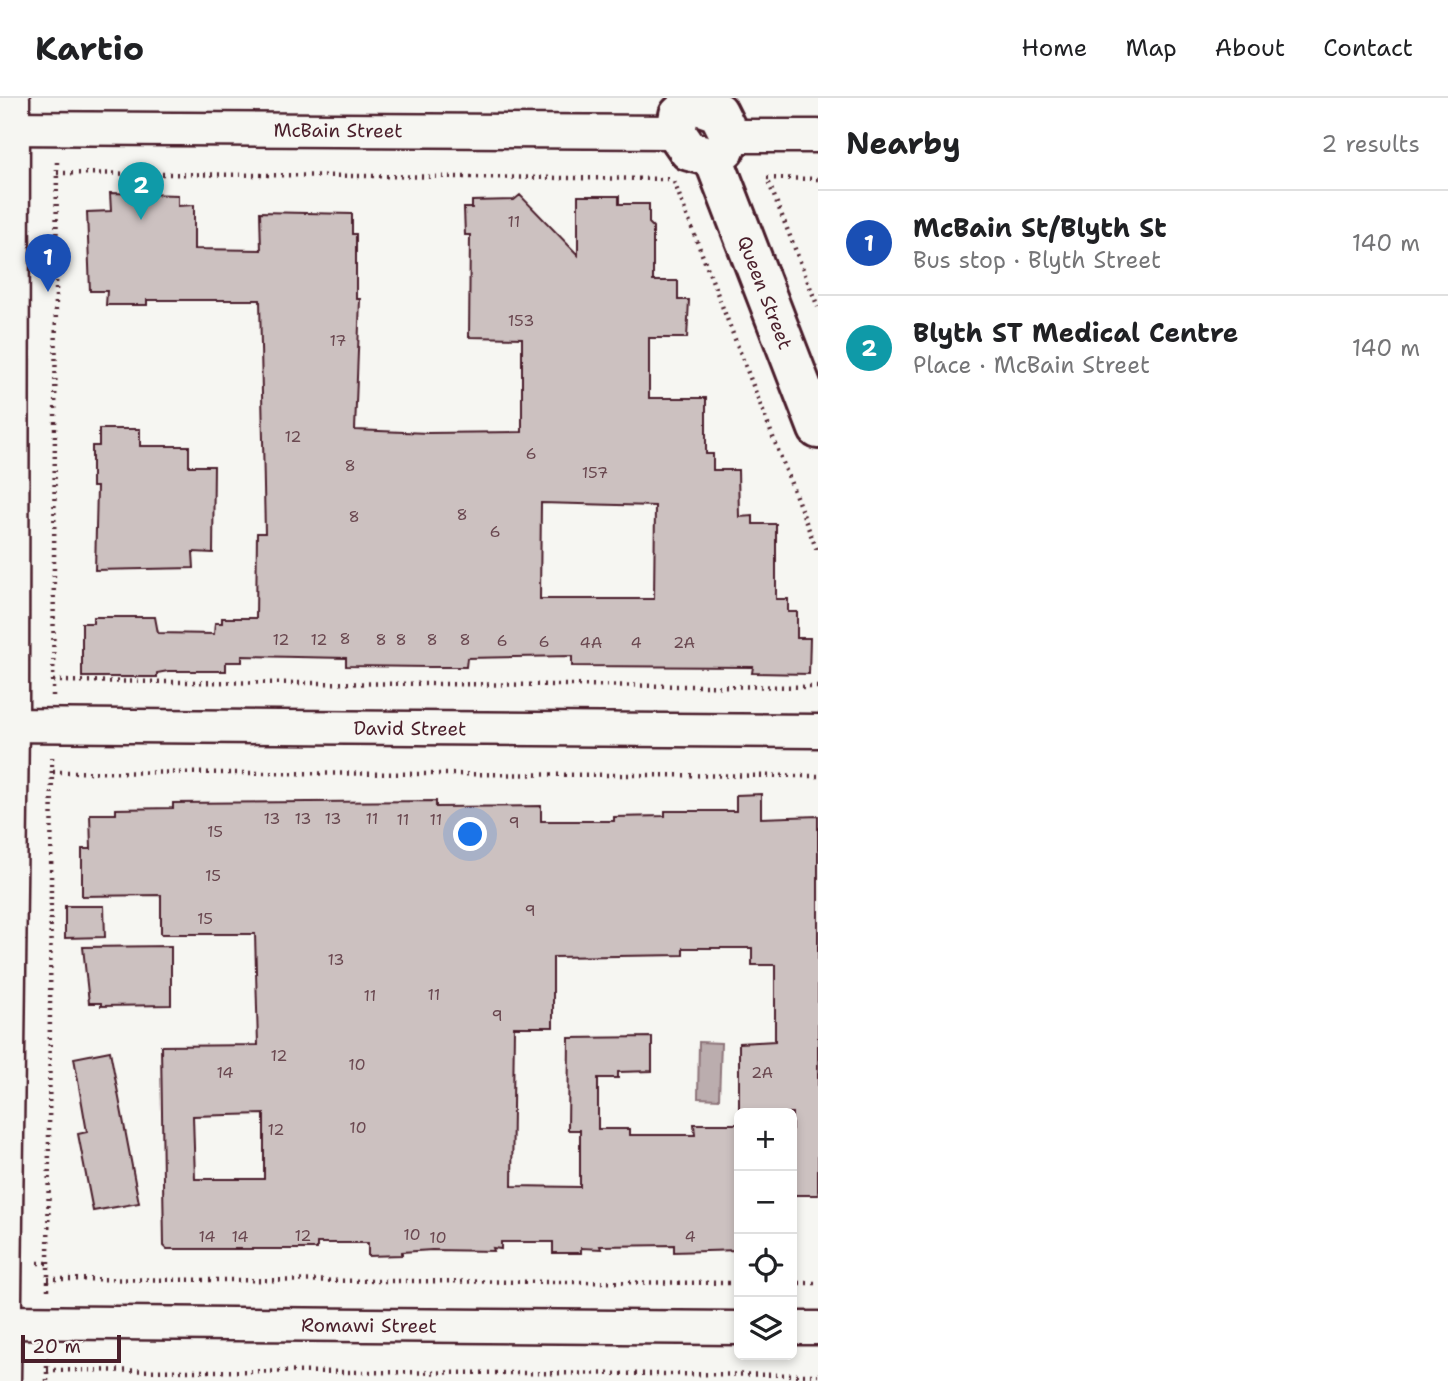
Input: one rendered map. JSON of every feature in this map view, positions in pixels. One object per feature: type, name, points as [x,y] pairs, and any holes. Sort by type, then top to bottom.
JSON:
[{"type":"main road","points":[[682,116],[689,151],[721,147]]},
{"type":"main road","name":"Queen Street","points":[[721,147],[818,429]]},
{"type":"street","name":"McBain Street","points":[[9,118],[57,130],[682,116]]},
{"type":"street","points":[[4,1381],[2,1322],[9,118]]},
{"type":"street","points":[[721,147],[818,136]]},
{"type":"street","name":"David Street","points":[[6,725],[818,731]]},
{"type":"street","name":"Romawi Street","points":[[2,1322],[734,1328]]},
{"type":"street","points":[[797,1328],[818,1328]]},
{"type":"path","points":[[682,116],[673,179],[818,553]]},
{"type":"path","points":[[48,1263],[57,130]]},
{"type":"path","points":[[57,173],[673,179]]},
{"type":"path","points":[[818,179],[767,178],[818,307]]},
{"type":"path","points":[[53,681],[818,687]]},
{"type":"path","points":[[52,772],[818,776]]},
{"type":"path","points":[[48,1279],[734,1283]]},
{"type":"path","points":[[797,1283],[818,1283]]},
{"type":"path","points":[[47,1370],[818,1375]]},
{"type":"shaded area","points":[[699,1042],[721,1043],[719,1099],[698,1098]]},
{"type":"building","points":[[110,193],[178,195],[178,206],[194,205],[194,249],[261,250],[260,212],[352,214],[352,234],[356,234],[356,299],[360,299],[355,430],[428,433],[522,432],[522,338],[469,337],[470,235],[465,235],[464,208],[472,208],[472,201],[514,200],[520,195],[578,255],[578,196],[619,196],[619,204],[649,204],[649,223],[653,227],[653,281],[678,281],[678,300],[689,300],[687,338],[649,338],[649,398],[706,398],[706,454],[713,454],[713,470],[738,470],[739,517],[753,516],[753,524],[776,524],[776,599],[788,599],[788,612],[797,612],[797,638],[810,638],[809,674],[752,673],[753,667],[572,666],[572,656],[467,658],[466,667],[430,667],[346,666],[346,658],[242,656],[242,662],[226,662],[226,671],[168,671],[157,673],[157,677],[82,677],[82,623],[93,623],[93,617],[155,617],[158,633],[214,634],[215,623],[222,623],[222,618],[256,618],[257,533],[265,533],[260,300],[147,300],[147,305],[106,305],[107,291],[90,291],[87,212],[111,211]],"holes":[[[541,503],[655,506],[654,599],[540,599]]]},
{"type":"building","points":[[99,429],[140,429],[140,446],[189,446],[189,466],[214,466],[213,553],[193,552],[194,568],[95,570],[97,487],[92,487],[92,446],[99,446]]},
{"type":"building","points":[[761,794],[761,818],[818,816],[818,1195],[797,1195],[797,1108],[739,1108],[739,1043],[775,1041],[775,965],[752,965],[752,948],[683,948],[683,955],[553,957],[553,1027],[514,1027],[512,1186],[580,1187],[580,1130],[568,1130],[569,1038],[652,1037],[652,1071],[618,1072],[618,1078],[598,1078],[598,1129],[630,1129],[630,1135],[695,1135],[694,1124],[734,1124],[734,1250],[674,1252],[674,1245],[600,1246],[601,1249],[581,1248],[581,1253],[553,1253],[553,1242],[501,1242],[501,1249],[493,1248],[494,1251],[432,1250],[402,1252],[402,1255],[368,1256],[368,1243],[317,1243],[317,1249],[167,1249],[164,1246],[161,1046],[258,1045],[255,934],[161,934],[161,895],[82,896],[82,849],[91,849],[90,814],[116,814],[116,809],[173,808],[173,803],[436,801],[436,807],[541,806],[541,821],[614,821],[614,817],[665,816],[665,811],[736,811],[736,795]],"holes":[[[264,1114],[264,1179],[195,1179],[193,1116]]]},
{"type":"building","points":[[65,906],[104,906],[105,937],[65,938]]},
{"type":"building","points":[[171,946],[171,1005],[101,1006],[101,1003],[89,1003],[83,947]]},
{"type":"building","points":[[110,1051],[139,1203],[93,1211],[78,1134],[87,1132],[74,1058]]},
{"type":"place","name":"Blyth ST Medical Centre","points":[[141,220]]},
{"type":"place","name":"McBain St/Blyth St","points":[[48,292]]}]
